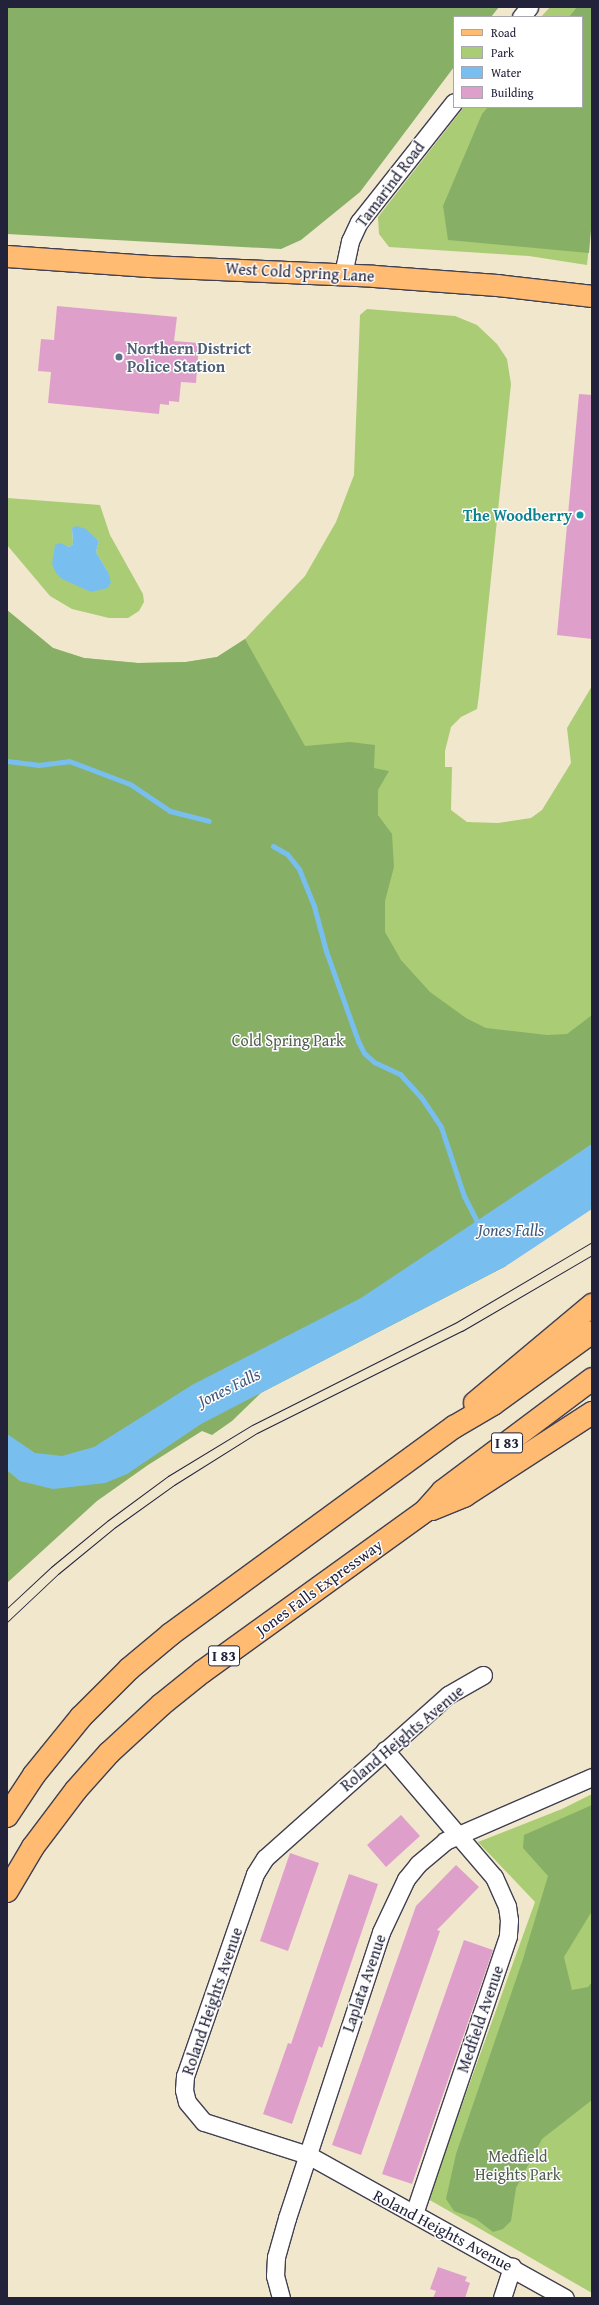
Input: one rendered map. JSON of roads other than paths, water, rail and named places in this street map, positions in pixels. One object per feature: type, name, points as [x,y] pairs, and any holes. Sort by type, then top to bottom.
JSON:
[{"type":"highway","points":[[454,1427],[485,1393],[592,1305]]},
{"type":"highway","name":"I 83","points":[[7,1816],[34,1775],[81,1717],[129,1669],[171,1634],[454,1427],[493,1404],[592,1332]]},
{"type":"highway","name":"Jones Falls Expressway","points":[[7,1891],[33,1847],[76,1790],[110,1753],[161,1705],[208,1667],[425,1511],[443,1491],[592,1379]]},
{"type":"highway","points":[[425,1511],[443,1506],[464,1496],[592,1413]]},
{"type":"main road","name":"West Cold Spring Lane","points":[[7,256],[149,266],[343,274],[497,285],[592,296]]},
{"type":"street","points":[[522,16],[529,7]]},
{"type":"street","name":"Tamarind Road","points":[[343,274],[350,241],[359,222],[453,103]]},
{"type":"street","name":"Roland Heights Avenue","points":[[483,1675],[448,1695],[265,1858],[255,1874],[185,2076],[184,2090],[187,2102],[204,2122],[308,2155],[512,2267],[565,2298]]},
{"type":"street","name":"Medfield Avenue","points":[[385,1750],[459,1834],[497,1883],[507,1906],[508,1936],[414,2214]]},
{"type":"street","name":"Laplata Avenue","points":[[283,2298],[275,2276],[276,2257],[308,2155],[394,1900],[418,1864],[445,1841],[592,1777]]},
{"type":"street","points":[[502,2298],[512,2267]]},
{"type":"water","points":[[76,526],[86,529],[99,541],[96,552],[108,572],[111,582],[108,588],[91,592],[62,579],[56,573],[52,564],[55,545],[61,543],[69,547],[73,544],[72,528]]},
{"type":"water","name":"Jones Falls","points":[[592,1144],[592,1209],[506,1266],[201,1424],[127,1474],[105,1483],[53,1489],[20,1481],[7,1470],[7,1434],[35,1453],[62,1456],[94,1447],[192,1385],[361,1298]]},
{"type":"waterway","points":[[7,761],[38,765],[69,761],[130,784],[170,811],[209,821]]},
{"type":"waterway","points":[[273,846],[287,854],[299,869],[314,906],[326,951],[358,1041],[364,1053],[374,1062],[400,1074],[421,1097],[441,1127],[464,1196],[480,1227]]},
{"type":"tram line","points":[[7,1608],[51,1567],[107,1521],[168,1476],[252,1425],[455,1323],[592,1242]]},
{"type":"tram line","points":[[7,1622],[58,1574],[114,1528],[174,1485],[257,1433],[462,1331],[592,1255]]},
{"type":"place","name":"Northern District Police Station","points":[[119,357]]},
{"type":"place","name":"The Woodberry","points":[[580,515]]},
{"type":"park label","name":"Cold Spring Park","points":[[288,1040]]},
{"type":"park label","name":"Medfield Heights Park","points":[[518,2165]]}]
